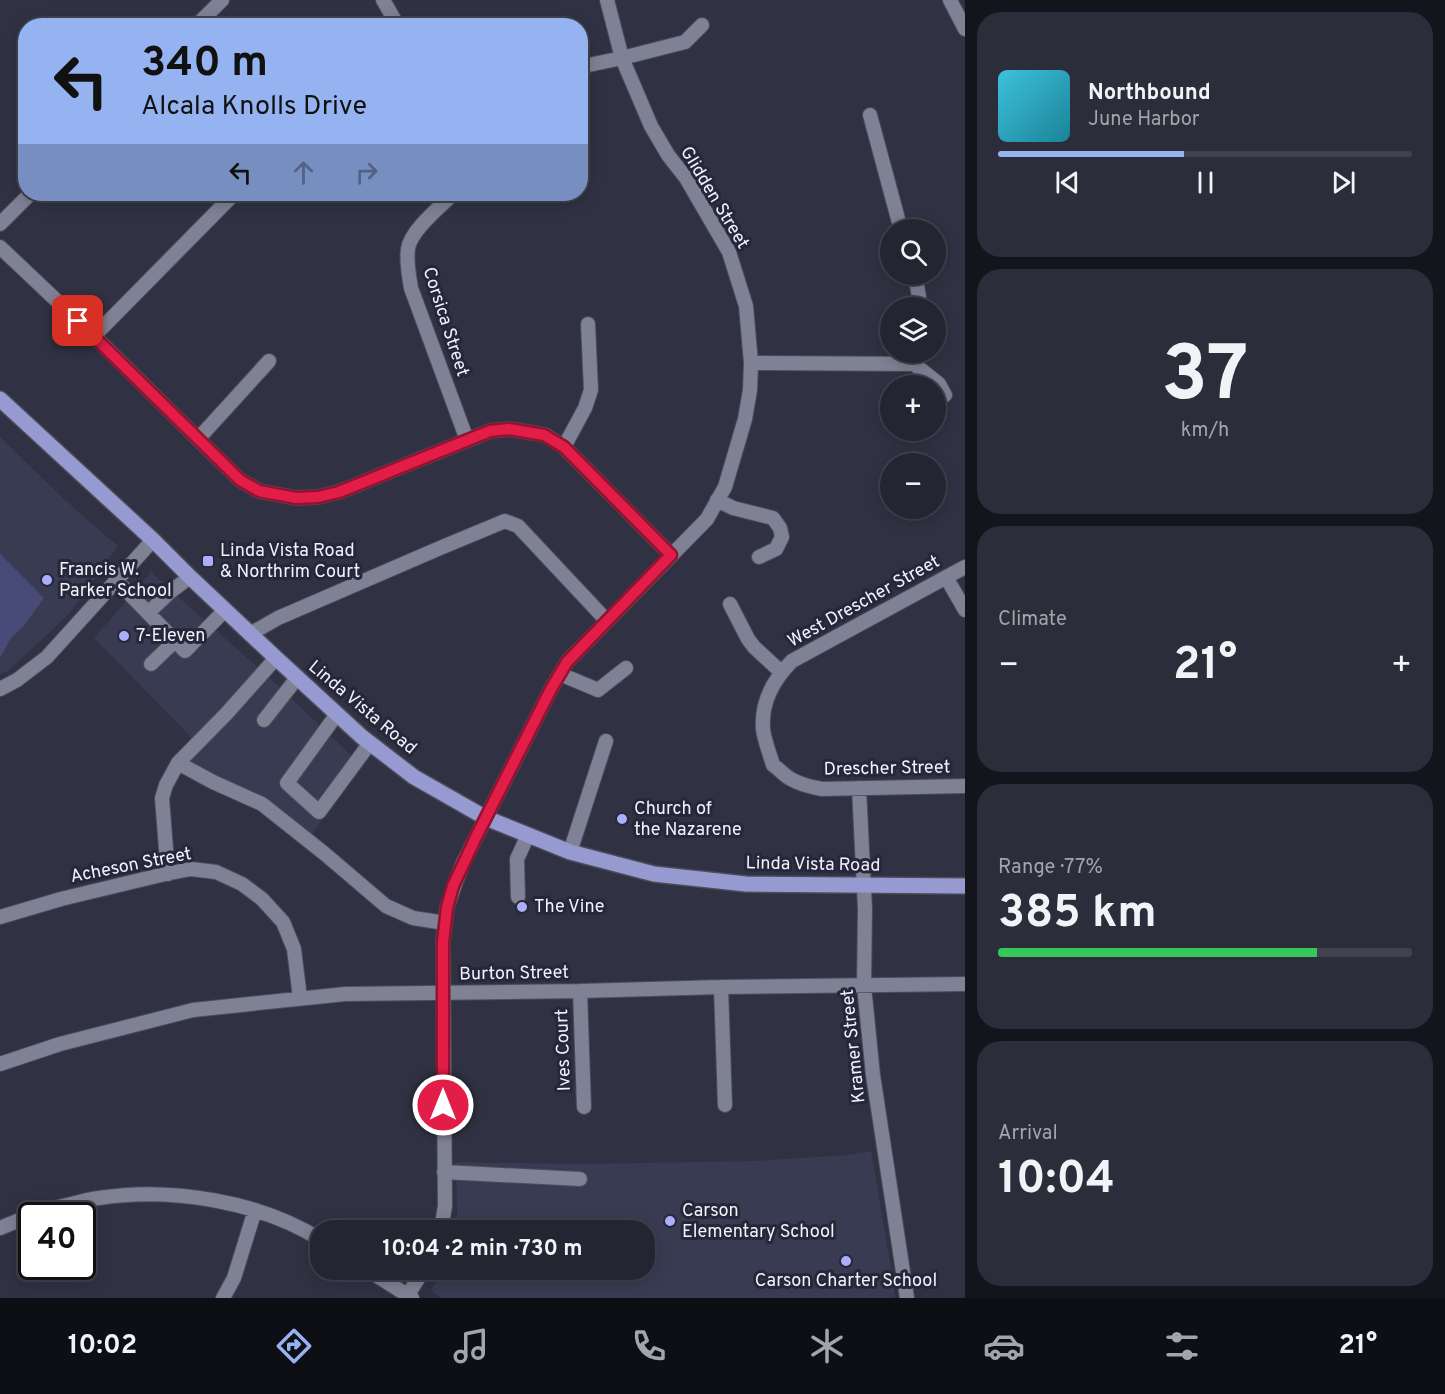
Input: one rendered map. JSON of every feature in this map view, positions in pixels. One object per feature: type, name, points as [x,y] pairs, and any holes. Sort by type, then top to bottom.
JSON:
[{"type":"main road","name":"Linda Vista Road","points":[[0,399],[153,540],[297,678],[370,743],[414,777],[486,818],[570,852],[654,874],[746,884],[965,886]]},
{"type":"street","points":[[204,18],[222,0]]},
{"type":"street","points":[[382,0],[393,18]]},
{"type":"street","name":"Glidden Street","points":[[443,1220],[445,1206],[442,959],[445,923],[453,886],[551,689],[567,662],[707,519],[725,488],[745,419],[750,390],[751,363],[746,306],[729,252],[686,178],[668,155],[651,126],[622,58],[607,0]]},
{"type":"street","points":[[950,0],[965,29]]},
{"type":"street","points":[[588,65],[685,42],[702,25]]},
{"type":"street","points":[[870,115],[898,219]]},
{"type":"street","points":[[0,224],[23,201]]},
{"type":"street","points":[[94,336],[227,201]]},
{"type":"street","name":"Corsica Street","points":[[446,201],[416,232],[408,247],[407,267],[411,288],[467,440]]},
{"type":"street","points":[[0,248],[94,336],[240,480],[259,491],[296,498],[318,497],[339,492],[490,431],[509,429],[544,435],[564,447],[671,555]]},
{"type":"street","points":[[564,447],[585,408],[591,390],[588,324]]},
{"type":"street","points":[[751,363],[880,359]]},
{"type":"street","points":[[198,439],[269,361]]},
{"type":"street","points":[[919,363],[930,375]]},
{"type":"street","points":[[717,501],[733,508],[773,518],[780,528],[782,537],[776,549],[759,557]]},
{"type":"street","points":[[250,634],[278,618],[505,521],[518,526],[607,621]]},
{"type":"street","points":[[0,689],[17,680],[47,657],[153,540]]},
{"type":"street","name":"West Drescher Street","points":[[779,769],[773,765],[763,729],[765,701],[781,672],[792,661],[965,567]]},
{"type":"street","points":[[148,613],[190,577]]},
{"type":"street","points":[[946,577],[965,610]]},
{"type":"street","points":[[117,581],[184,651],[225,610]]},
{"type":"street","points":[[730,604],[748,639],[781,672]]},
{"type":"street","points":[[151,664],[175,641]]},
{"type":"street","points":[[168,874],[162,798],[166,785],[178,764],[276,658]]},
{"type":"street","points":[[560,674],[598,690],[626,669]]},
{"type":"street","points":[[264,720],[297,678]]},
{"type":"street","points":[[337,714],[287,783],[319,812],[370,743]]},
{"type":"street","points":[[570,852],[606,741]]},
{"type":"street","points":[[178,764],[262,804],[386,906],[413,918],[445,923]]},
{"type":"street","name":"Drescher Street","points":[[779,769],[788,777],[806,786],[822,789],[965,786]]},
{"type":"street","name":"Kramer Street","points":[[859,788],[864,885],[864,986],[873,1075],[907,1298]]},
{"type":"street","points":[[518,897],[517,859],[528,835]]},
{"type":"street","name":"Acheson Street","points":[[0,917],[61,898],[191,869],[216,872],[242,884],[262,899],[283,922],[294,949],[300,998]]},
{"type":"street","name":"Burton Street","points":[[0,1064],[60,1044],[193,1010],[345,994],[965,984]]},
{"type":"street","points":[[720,987],[725,1105]]},
{"type":"street","name":"Ives Court","points":[[580,992],[584,1107]]},
{"type":"street","points":[[444,1172],[580,1179]]},
{"type":"street","points":[[81,1202],[147,1194],[184,1196],[236,1204],[287,1222],[310,1234]]},
{"type":"street","points":[[223,1298],[234,1278],[255,1210]]},
{"type":"street","points":[[0,1228],[18,1221]]},
{"type":"street","points":[[382,1280],[408,1297],[418,1280]]},
{"type":"shaded area","name":"Francis W. Parker School","points":[[0,437],[65,500],[118,546],[70,613],[8,671],[0,674]]},
{"type":"shaded area","points":[[0,554],[44,598],[26,623],[11,638],[0,658]]},
{"type":"shaded area","points":[[152,571],[360,764],[311,836],[185,763],[191,737],[94,638]]},
{"type":"shaded area","name":"Carson Elementary School","points":[[871,1151],[895,1298],[440,1298],[431,1290],[438,1280],[655,1280],[655,1220],[457,1220],[456,1162],[579,1164],[756,1161],[847,1155]]},
{"type":"place","name":"Linda Vista Road & Northrim Court","points":[[208,561]]},
{"type":"place","name":"Francis W. Parker School","points":[[47,580]]},
{"type":"place","name":"7-Eleven","points":[[124,636]]},
{"type":"place","name":"Church of the Nazarene","points":[[622,819]]},
{"type":"place","name":"The Vine","points":[[522,907]]},
{"type":"place","name":"Carson Elementary School","points":[[670,1221]]},
{"type":"place","name":"Carson Charter School","points":[[846,1261]]},
{"type":"route","points":[[78,321],[240,480],[259,491],[296,498],[318,497],[339,492],[490,431],[509,429],[544,435],[564,447],[671,555],[567,662],[551,689],[453,886],[447,908],[442,959],[443,1105]]}]
